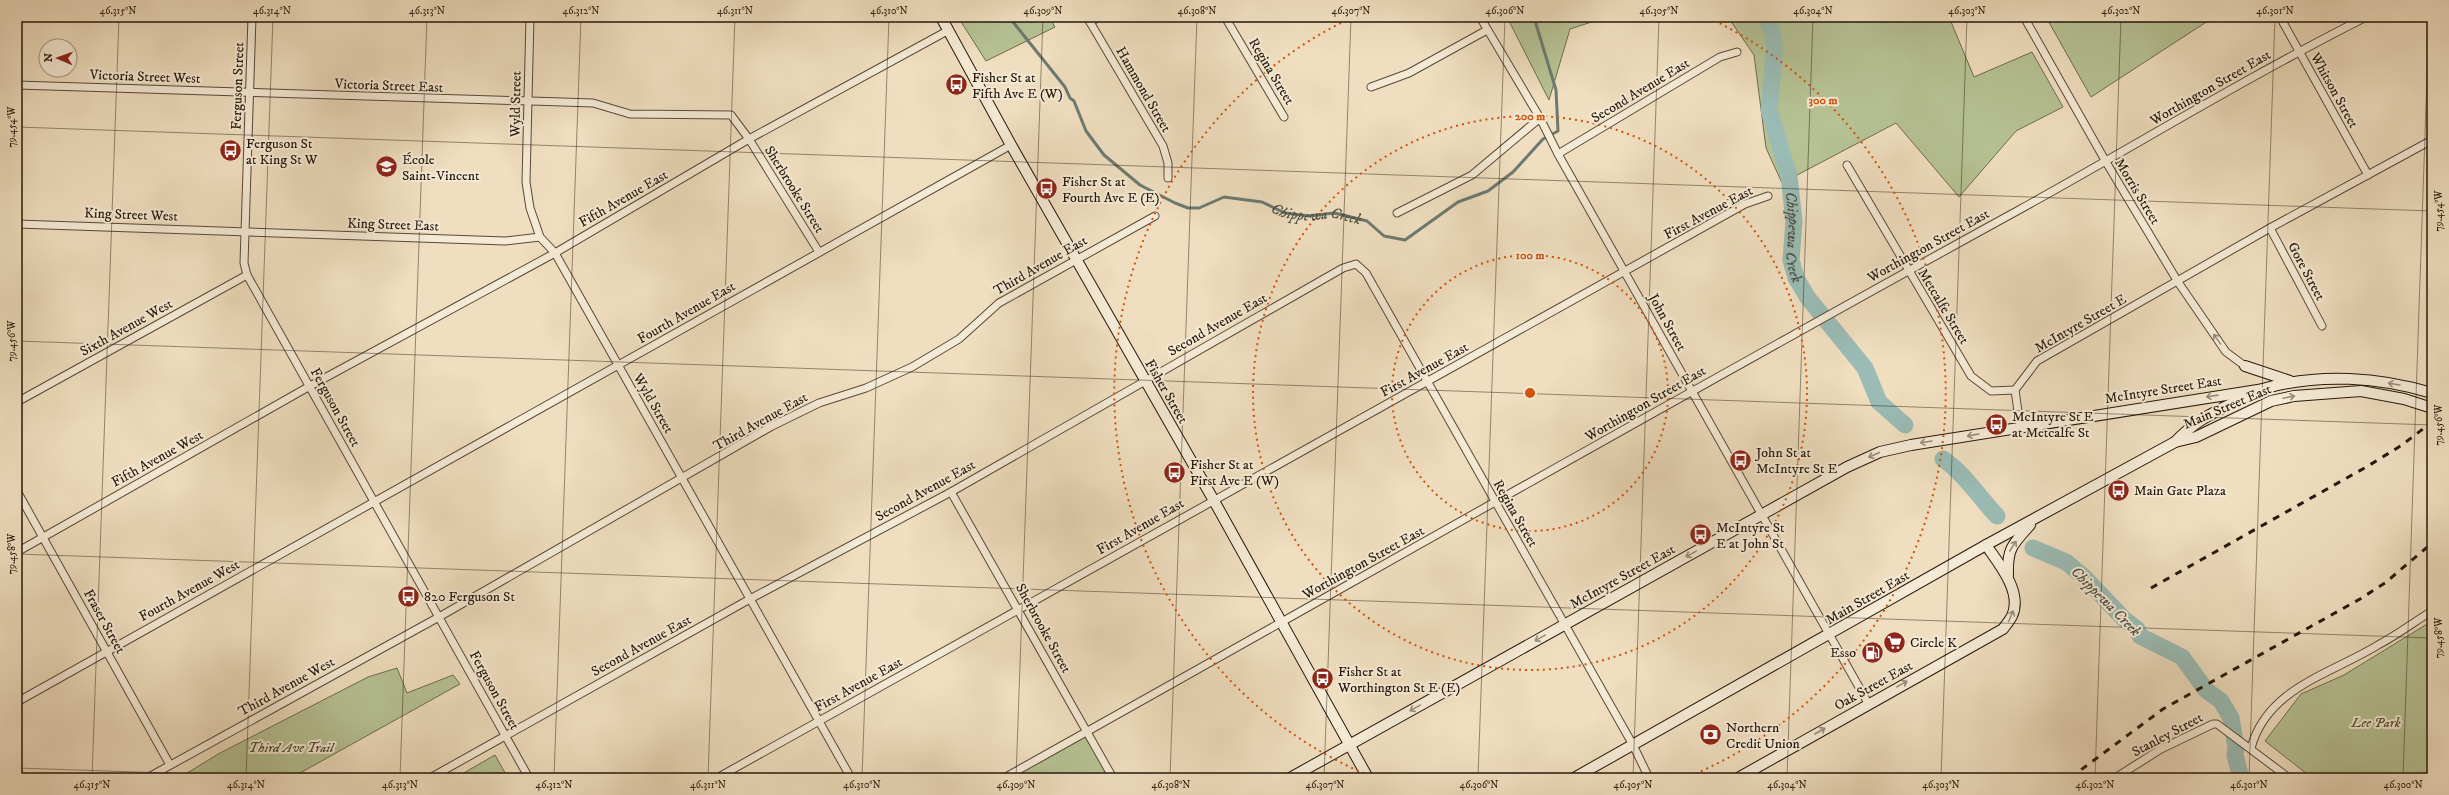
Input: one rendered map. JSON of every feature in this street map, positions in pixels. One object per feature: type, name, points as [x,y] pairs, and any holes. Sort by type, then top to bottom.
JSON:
[{"type":"main road","name":"Fisher Street","points":[[941,17],[1011,145],[1213,499],[1280,623],[1368,778]]},
{"type":"main road","points":[[2245,366],[2292,382]]},
{"type":"main road","name":"Main Street East","points":[[1574,778],[1986,545],[2175,442],[2190,426],[2264,388],[2292,382],[2367,379],[2405,385],[2432,393]]},
{"type":"main road","name":"McIntyre Street East","points":[[1290,778],[1847,467],[1880,452],[2020,426],[2264,388]]},
{"type":"main road","name":"Main Street East","points":[[2175,442],[2196,438],[2271,401],[2294,396],[2361,391],[2404,399],[2432,408]]},
{"type":"main road","points":[[2008,581],[2007,559],[2010,548],[2036,519]]},
{"type":"main road","name":"Oak Street East","points":[[1738,778],[1868,703],[2003,629],[2012,616],[2015,597],[2003,569],[1986,545]]},
{"type":"street","name":"Ferguson Street","points":[[252,17],[244,263],[247,275],[529,778]]},
{"type":"street","name":"Wyld Street","points":[[530,17],[526,182],[530,208],[540,237],[555,253],[818,722],[851,778]]},
{"type":"street","points":[[1088,20],[1099,17]]},
{"type":"street","name":"Regina Street","points":[[1225,17],[1284,117]]},
{"type":"street","name":"John Street","points":[[1480,17],[1540,118],[1557,152],[1868,703]]},
{"type":"street","name":"Morris Street","points":[[2024,17],[2106,162],[2178,282],[2226,352],[2245,366]]},
{"type":"street","name":"Whitson Street","points":[[2280,17],[2368,175]]},
{"type":"street","name":"Worthington Street East","points":[[1004,778],[1495,503],[1809,324],[2106,162],[2299,51],[2366,17]]},
{"type":"street","name":"Hammond Street","points":[[1088,20],[1163,146],[1168,163],[1168,178]]},
{"type":"street","name":"Fifth Avenue East","points":[[310,386],[555,253],[749,140],[949,30]]},
{"type":"street","points":[[1371,87],[1409,73],[1487,30]]},
{"type":"street","name":"Second Avenue East","points":[[1557,152],[1720,57],[1737,52]]},
{"type":"street","name":"Victoria Street West","points":[[17,85],[249,93]]},
{"type":"street","name":"Victoria Street East","points":[[249,93],[593,104]]},
{"type":"street","name":"Sherbrooke Street","points":[[593,104],[630,114],[731,115],[749,140],[819,252]]},
{"type":"street","points":[[1397,212],[1472,175],[1540,118]]},
{"type":"street","points":[[2178,282],[2270,228],[2432,140]]},
{"type":"street","name":"Fourth Avenue East","points":[[374,502],[1011,145]]},
{"type":"street","name":"Metcalfe Street","points":[[1847,165],[1971,376],[1991,391],[2015,390]]},
{"type":"street","name":"First Avenue East","points":[[717,778],[1213,499],[1427,382],[1745,204],[1768,196]]},
{"type":"street","name":"Third Avenue East","points":[[439,617],[772,426],[813,406],[866,388],[912,367],[959,339],[999,303],[1155,216]]},
{"type":"street","name":"King Street West","points":[[17,224],[245,231]]},
{"type":"street","name":"Gore Street","points":[[2270,228],[2322,326]]},
{"type":"street","name":"King Street East","points":[[245,231],[504,241],[540,237]]},
{"type":"street","name":"Regina Street","points":[[1356,264],[1366,273],[1633,745],[1649,778]]},
{"type":"street","name":"Second Avenue East","points":[[430,778],[750,599],[951,492],[1342,268],[1356,264]]},
{"type":"street","name":"Sixth Avenue West","points":[[17,402],[247,275]]},
{"type":"street","name":"McIntyre Street E","points":[[2015,390],[2037,362],[2178,282]]},
{"type":"street","name":"Fifth Avenue West","points":[[17,552],[310,386]]},
{"type":"street","points":[[2015,390],[2020,426]]},
{"type":"street","name":"Fraser Street","points":[[17,491],[170,765]]},
{"type":"street","name":"Sherbrooke Street","points":[[951,492],[1113,778]]},
{"type":"street","name":"Fourth Avenue West","points":[[17,702],[374,502]]},
{"type":"street","points":[[2251,748],[2254,735],[2264,719],[2288,692],[2378,646],[2432,611]]},
{"type":"street","name":"Third Avenue West","points":[[147,778],[439,617]]},
{"type":"street","name":"Stanley Street","points":[[2115,778],[2186,736],[2208,725],[2217,724],[2251,748],[2289,778]]},
{"type":"green space","points":[[958,17],[1049,17],[1055,27],[986,61]]},
{"type":"green space","points":[[1507,17],[1607,17],[1570,29],[1549,100]]},
{"type":"green space","points":[[1728,17],[1949,17],[1974,77],[2032,52],[2063,107],[2016,131],[1959,197],[1896,123],[1782,183],[1766,148],[1754,55]]},
{"type":"green space","points":[[2046,17],[2214,17],[2091,97]]},
{"type":"green space","name":"Lee Park","points":[[2432,621],[2432,778],[2312,778],[2265,741],[2301,694],[2344,675]]},
{"type":"green space","name":"Third Ave Trail","points":[[397,668],[407,693],[453,675],[460,684],[291,778],[278,778],[275,772],[277,778],[179,778],[220,753],[368,677]]},
{"type":"green space","points":[[1086,731],[1112,778],[1075,778],[1072,773],[1058,778],[1056,775],[1050,778],[1004,778]]},
{"type":"green space","points":[[495,755],[508,778],[455,778]]},
{"type":"waterway","name":"Chippewa Creek","points":[[1009,17],[1065,87],[1070,98],[1074,101],[1086,131],[1104,155],[1140,185],[1188,208],[1199,208],[1224,197],[1262,202],[1285,213],[1309,216],[1334,213],[1367,221],[1384,236],[1405,240],[1458,202],[1488,191],[1513,172],[1543,139],[1558,131],[1556,90],[1536,24],[1537,17]]},
{"type":"waterway","name":"Chippewa Creek","points":[[1767,17],[1774,37],[1774,56],[1769,110],[1789,176],[1794,221],[1791,260],[1796,278],[1808,298],[1865,368],[1879,402],[1905,425]]},
{"type":"waterway","name":"Chippewa Creek","points":[[1943,459],[1965,478],[1997,516]]},
{"type":"waterway","name":"Chippewa Creek","points":[[2033,548],[2066,562],[2084,577],[2125,620],[2137,629],[2140,636],[2182,657],[2206,690],[2221,701],[2231,718],[2236,747],[2235,755],[2241,778]]},
{"type":"railway","points":[[2151,588],[2368,466],[2402,445],[2432,422]]},
{"type":"railway","points":[[2070,778],[2163,709],[2360,599],[2385,583],[2432,543]]},
{"type":"place","name":"Fisher St at Fifth Ave E (W)","points":[[956,85]]},
{"type":"place","name":"Ferguson St at King St W","points":[[231,151]]},
{"type":"place","name":"École Saint-Vincent","points":[[387,167]]},
{"type":"place","name":"Fisher St at Fourth Ave E (E)","points":[[1046,189]]},
{"type":"place","name":"McIntyre St E at Metcalfe St","points":[[1997,424]]},
{"type":"place","name":"John St at McIntyre St E","points":[[1740,460]]},
{"type":"place","name":"Fisher St at First Ave E (W)","points":[[1175,472]]},
{"type":"place","name":"Main Gate Plaza","points":[[2118,490]]},
{"type":"place","name":"McIntyre St E at John St","points":[[1700,535]]},
{"type":"place","name":"820 Ferguson St","points":[[409,596]]},
{"type":"place","name":"Circle K","points":[[1895,642]]},
{"type":"place","name":"Esso","points":[[1872,652]]},
{"type":"place","name":"Fisher St at Worthington St E (E)","points":[[1322,679]]},
{"type":"place","name":"Northern Credit Union","points":[[1711,735]]}]
